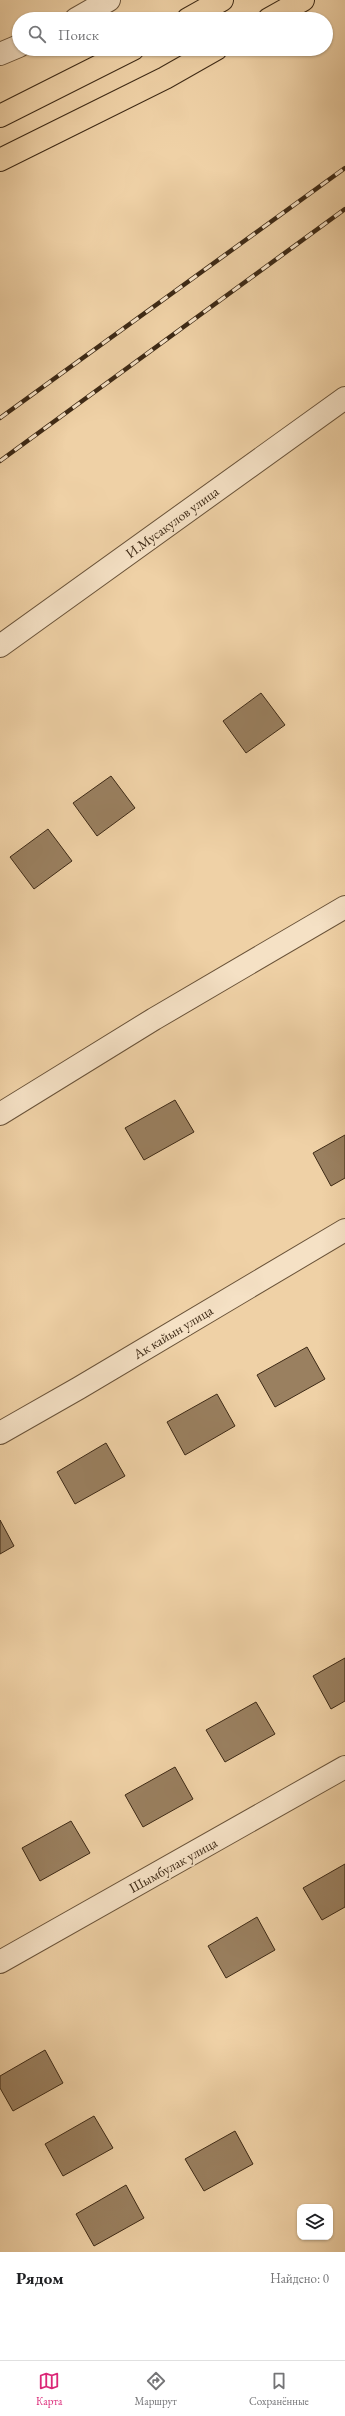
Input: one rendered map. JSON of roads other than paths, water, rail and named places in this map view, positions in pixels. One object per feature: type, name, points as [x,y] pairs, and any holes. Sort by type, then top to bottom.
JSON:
[{"type":"highway","points":[[201,12],[222,0]]},
{"type":"highway","points":[[282,12],[303,0]]},
{"type":"highway","points":[[0,116],[119,56]]},
{"type":"highway","points":[[0,160],[165,78],[204,56]]},
{"type":"street","points":[[88,12],[109,0]]},
{"type":"street","points":[[0,54],[12,49]]},
{"type":"street","name":"И.Мусакулов улица","points":[[0,646],[345,398]]},
{"type":"street","points":[[0,1114],[154,1019],[345,907]]},
{"type":"street","name":"Ак кайын улица","points":[[0,1433],[79,1388],[345,1230]]},
{"type":"street","name":"Шымбулак улица","points":[[0,1962],[345,1767]]},
{"type":"railway","points":[[0,418],[345,168]]},
{"type":"railway","points":[[0,461],[345,209]]}]
